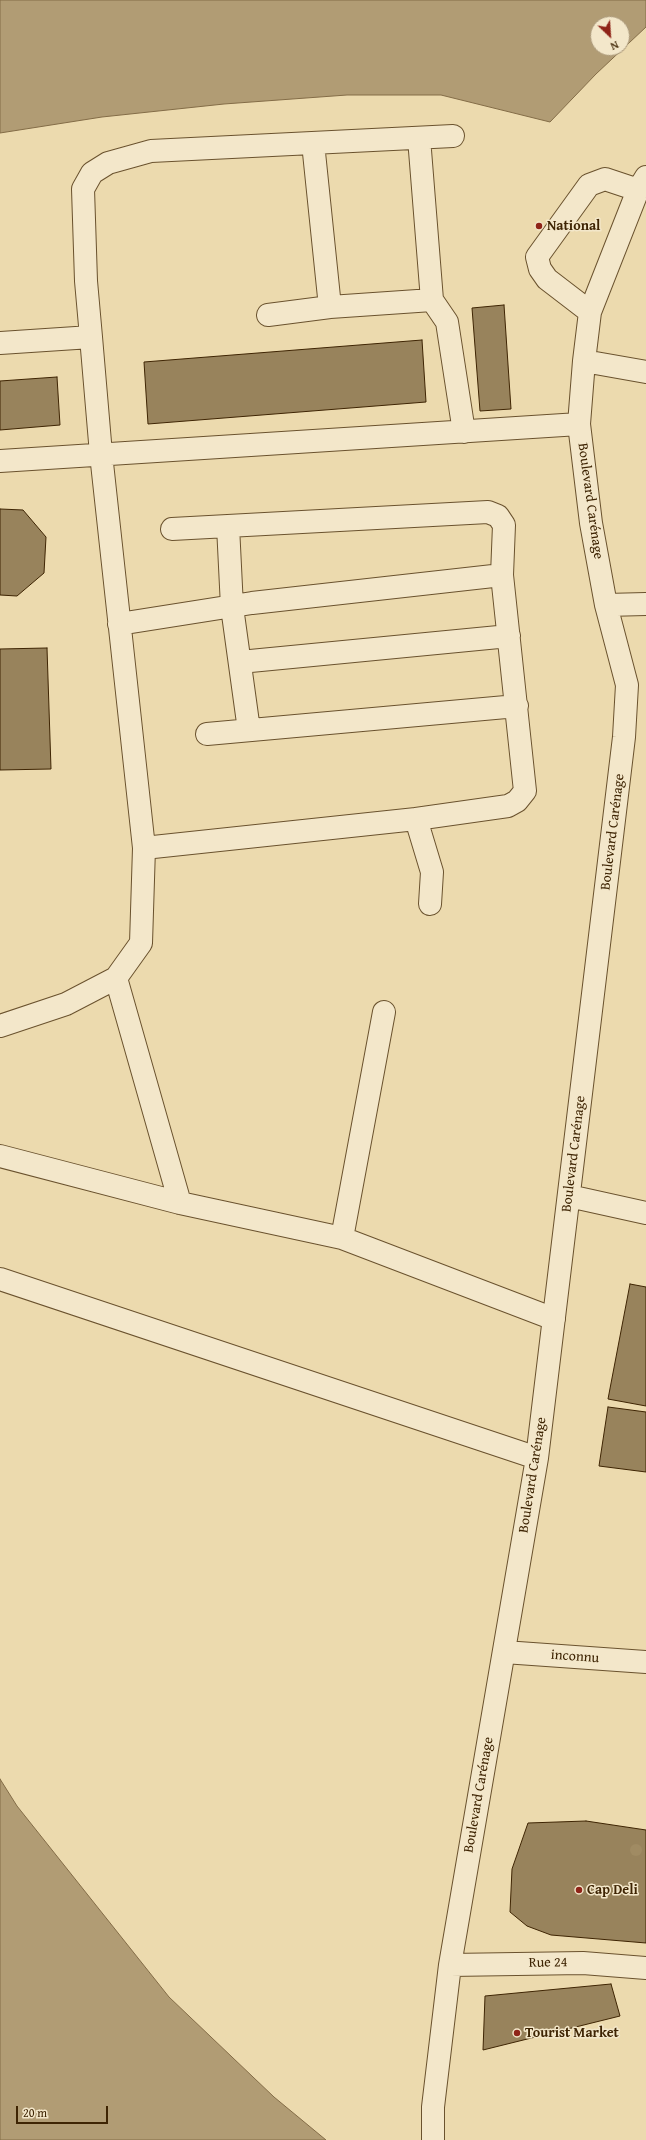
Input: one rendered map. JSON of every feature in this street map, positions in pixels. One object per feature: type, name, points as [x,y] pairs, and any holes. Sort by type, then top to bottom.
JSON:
[{"type":"street","points":[[0,1026],[66,1004],[116,978],[141,943],[144,848],[101,454],[86,281],[83,189],[92,173],[108,163],[151,151],[453,136]]},
{"type":"street","points":[[419,138],[432,300],[447,322],[464,432]]},
{"type":"street","points":[[313,143],[330,307]]},
{"type":"street","points":[[590,312],[546,279],[540,269],[538,258],[589,185],[605,179],[642,183]]},
{"type":"street","name":"Boulevard Carénage","points":[[433,2140],[433,2107],[450,1965],[537,1458],[624,737],[627,685],[606,605],[591,523],[579,424],[590,312],[642,183]]},
{"type":"street","points":[[268,314],[330,307],[432,300]]},
{"type":"street","points":[[0,343],[91,337]]},
{"type":"street","points":[[584,361],[646,372]]},
{"type":"street","points":[[0,461],[579,424]]},
{"type":"street","points":[[144,848],[416,819],[508,806],[523,796],[525,784],[502,574],[504,525],[498,516],[488,512],[172,529]]},
{"type":"street","points":[[228,526],[232,607],[250,730]]},
{"type":"street","points":[[119,624],[252,603],[502,574]]},
{"type":"street","points":[[606,605],[646,604]]},
{"type":"street","points":[[240,662],[509,636]]},
{"type":"street","points":[[207,734],[517,706]]},
{"type":"street","points":[[416,819],[432,872],[430,904]]},
{"type":"street","points":[[116,978],[180,1203]]},
{"type":"street","points":[[342,1238],[384,1012]]},
{"type":"street","points":[[0,1156],[180,1203],[342,1238],[554,1319]]},
{"type":"street","points":[[569,1196],[646,1213]]},
{"type":"street","points":[[0,1279],[537,1458]]},
{"type":"street","name":"inconnu","points":[[504,1652],[646,1662]]},
{"type":"street","name":"Rue 24","points":[[450,1965],[584,1963],[646,1968]]},
{"type":"shaded area","points":[[0,0],[646,0],[646,27],[630,42],[630,16],[590,16],[590,56],[615,56],[550,122],[441,95],[347,95],[224,104],[102,117],[0,133]]},
{"type":"shaded area","points":[[0,1779],[17,1806],[169,1997],[274,2097],[326,2140],[0,2140]]},
{"type":"building","points":[[504,305],[511,409],[480,411],[472,308]]},
{"type":"building","points":[[422,340],[426,402],[148,424],[144,362]]},
{"type":"building","points":[[57,377],[60,425],[0,430],[0,381]]},
{"type":"building","points":[[0,509],[23,510],[46,537],[44,573],[17,596],[0,595]]},
{"type":"building","points":[[47,648],[51,769],[0,770],[0,649]]},
{"type":"building","points":[[630,1284],[646,1287],[646,1406],[608,1399]]},
{"type":"building","points":[[608,1407],[646,1412],[646,1472],[599,1466]]},
{"type":"building","name":"Cap Deli","points":[[586,1821],[646,1830],[646,1943],[551,1935],[527,1926],[510,1912],[512,1869],[528,1823]]},
{"type":"building","name":"Tourist Market","points":[[611,1984],[620,2016],[483,2050],[485,1996]]},
{"type":"place","name":"National","points":[[539,226]]},
{"type":"place","name":"Cap Deli","points":[[579,1890]]},
{"type":"place","name":"Tourist Market","points":[[517,2033]]}]
